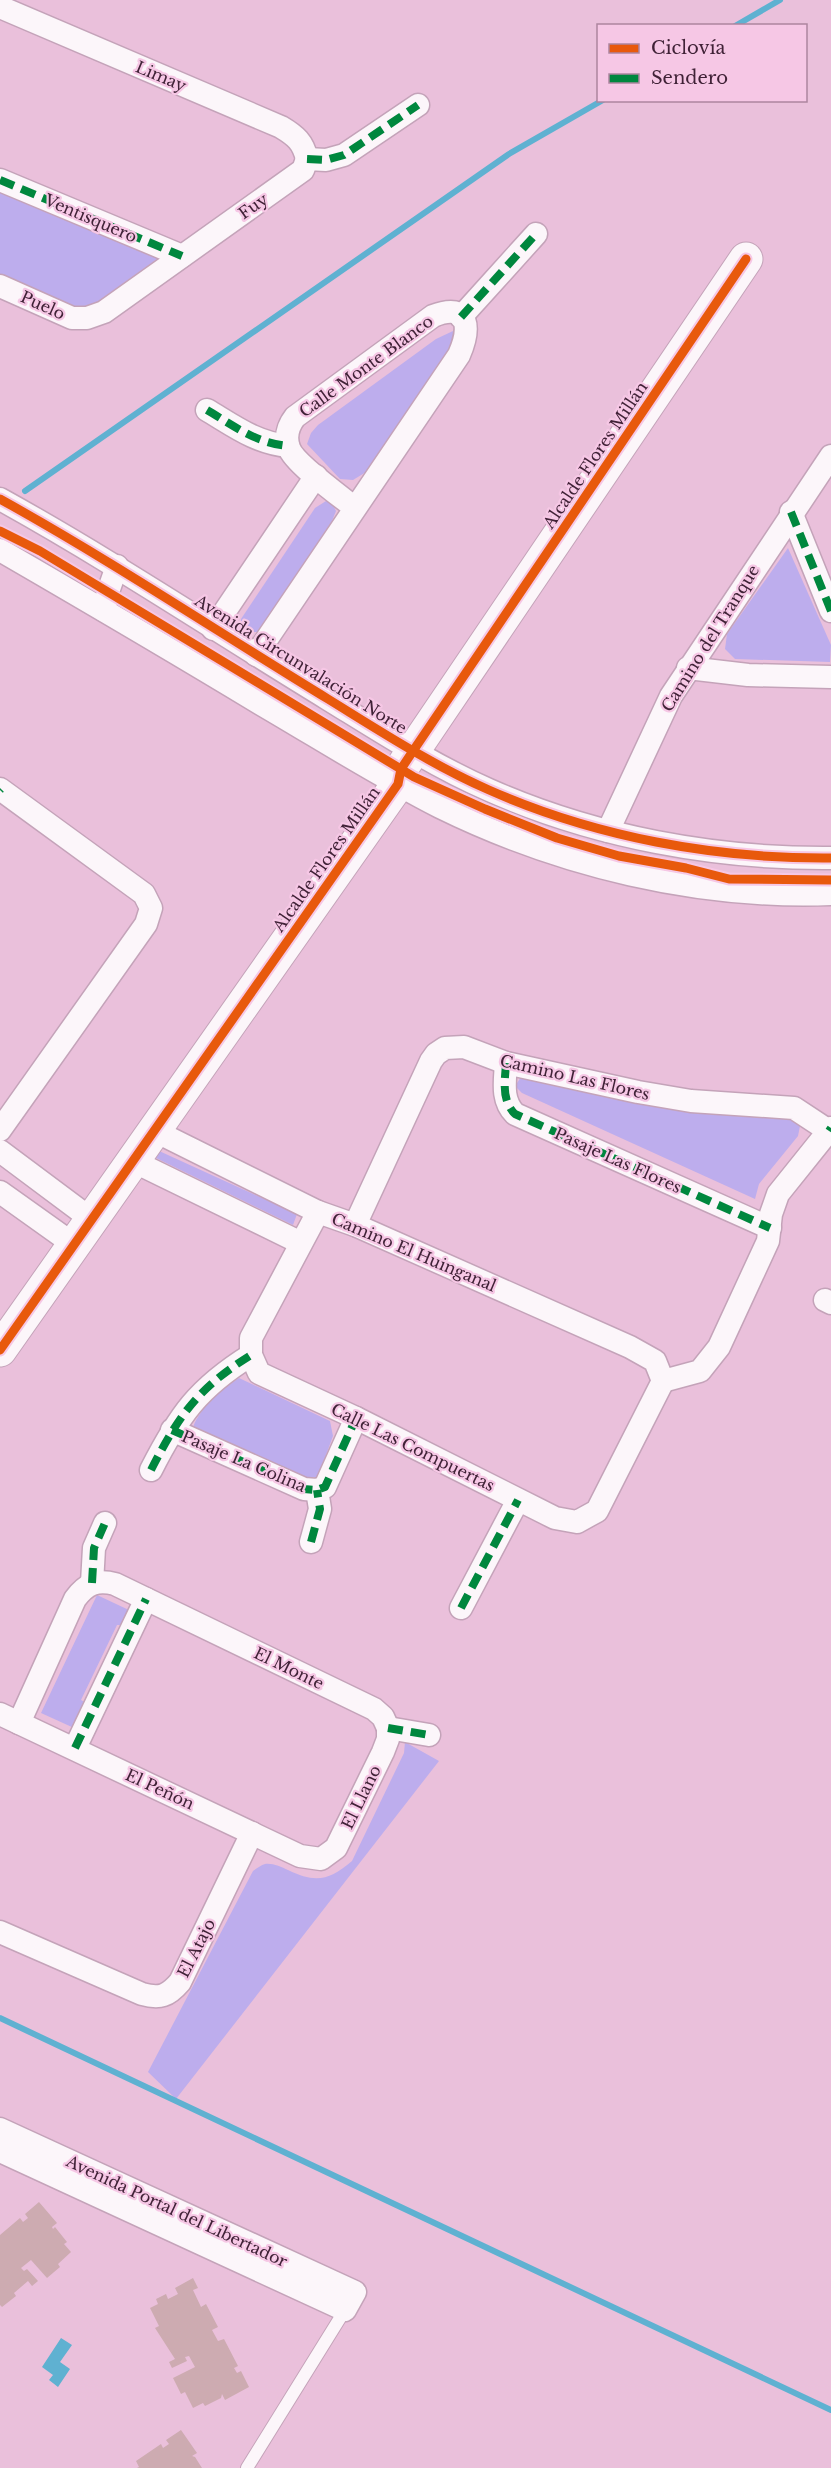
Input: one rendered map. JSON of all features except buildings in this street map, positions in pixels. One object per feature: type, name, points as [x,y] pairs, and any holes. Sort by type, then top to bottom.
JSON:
[{"type":"street","name":"Limay","points":[[0,7],[281,127],[296,136],[304,145],[307,159]]},
{"type":"street","points":[[307,159],[326,160],[344,155],[418,105]]},
{"type":"street","name":"Fuy","points":[[87,318],[104,312],[303,170],[307,159]]},
{"type":"street","name":"Ventisquero","points":[[0,180],[182,256]]},
{"type":"street","points":[[256,655],[459,355],[468,333],[465,321],[461,317],[536,234]]},
{"type":"street","name":"Alcalde Flores Millán","points":[[0,1350],[398,784],[401,769],[746,259]]},
{"type":"street","name":"Puelo","points":[[0,285],[72,318],[87,318]]},
{"type":"street","name":"Calle Monte Blanco","points":[[288,446],[288,429],[295,417],[433,316],[448,312],[461,317]]},
{"type":"street","points":[[207,410],[251,437],[272,445],[288,446],[292,455],[355,508]]},
{"type":"street","name":"Camino del Tranque","points":[[608,831],[670,696],[791,512],[831,456]]},
{"type":"street","points":[[213,629],[316,476]]},
{"type":"street","name":"Avenida Circunvalación Norte","points":[[0,499],[117,566],[213,629],[413,751],[489,790],[558,816],[608,831],[678,845],[761,856],[831,858]]},
{"type":"street","points":[[791,512],[831,611]]},
{"type":"street","points":[[0,550],[398,784],[484,828],[566,857],[623,872],[718,889],[831,894]]},
{"type":"street","points":[[104,610],[117,566]]},
{"type":"street","points":[[688,668],[748,675],[831,677]]},
{"type":"street","points":[[0,789],[144,894],[151,908],[146,924],[0,1130]]},
{"type":"street","points":[[714,850],[711,874],[718,889]]},
{"type":"street","name":"Camino Las Flores","points":[[355,1225],[436,1054],[445,1048],[464,1047],[506,1063],[638,1092],[691,1101],[794,1108],[830,1129]]},
{"type":"street","name":"Pasaje Las Flores","points":[[506,1063],[505,1099],[508,1107],[515,1114],[770,1228]]},
{"type":"street","points":[[663,1381],[700,1371],[719,1347],[768,1240],[773,1205],[778,1194],[830,1129]]},
{"type":"street","name":"Camino El Huinganal","points":[[155,1131],[318,1212],[355,1225],[630,1347],[655,1361],[663,1381]]},
{"type":"street","points":[[0,1151],[82,1231]]},
{"type":"street","points":[[133,1161],[301,1243]]},
{"type":"street","points":[[0,1192],[82,1231]]},
{"type":"street","points":[[251,1355],[251,1338],[318,1212]]},
{"type":"street","name":"Calle Las Compuertas","points":[[251,1355],[259,1372],[555,1518],[577,1522],[597,1511],[663,1381]]},
{"type":"street","name":"Pasaje La Colina","points":[[151,1470],[172,1430],[194,1400],[230,1368],[251,1355]]},
{"type":"street","name":"Pasaje La Colina","points":[[172,1430],[304,1489],[317,1490],[325,1487],[356,1418]]},
{"type":"street","name":"Pasaje La Colina","points":[[311,1542],[320,1509],[317,1490]]},
{"type":"street","points":[[461,1608],[518,1500]]},
{"type":"street","points":[[10,1718],[75,1599],[92,1583],[94,1548],[105,1523]]},
{"type":"street","name":"El Monte","points":[[92,1583],[105,1581],[116,1584],[374,1709],[383,1717],[388,1728]]},
{"type":"street","points":[[75,1748],[146,1599]]},
{"type":"street","name":"El Peñón","points":[[10,1718],[300,1856],[321,1859]]},
{"type":"street","points":[[388,1728],[429,1735]]},
{"type":"street","name":"El Llano","points":[[321,1859],[336,1848],[383,1752],[388,1739],[388,1728]]},
{"type":"street","name":"El Atajo","points":[[0,1932],[142,1994],[155,1997],[165,1996],[180,1982],[252,1833]]},
{"type":"street","name":"Avenida Portal del Libertador","points":[[0,2129],[350,2301]]},
{"type":"street","name":"Avenida Portal del Libertador","points":[[0,2151],[350,2301]]},
{"type":"lane","points":[[247,2468],[350,2301]]},
{"type":"shaded area","points":[[0,190],[160,257],[93,305],[78,310],[0,274]]},
{"type":"shaded area","points":[[453,331],[458,335],[371,469],[353,480],[340,479],[307,444],[311,433],[318,425],[436,339]]},
{"type":"shaded area","points":[[326,501],[332,503],[336,511],[332,521],[258,632],[247,632],[241,627],[241,619],[315,508]]},
{"type":"shaded area","points":[[788,548],[831,645],[830,662],[735,659],[725,649],[727,634]]},
{"type":"shaded area","points":[[521,1077],[793,1118],[800,1126],[798,1136],[759,1184],[755,1199],[522,1093],[515,1086]]},
{"type":"shaded area","points":[[157,1150],[297,1214],[293,1225],[152,1156]]},
{"type":"shaded area","points":[[239,1378],[330,1421],[333,1436],[318,1477],[303,1478],[193,1427],[206,1405]]},
{"type":"shaded area","points":[[97,1595],[131,1611],[124,1625],[117,1625],[81,1700],[86,1703],[74,1728],[41,1713]]},
{"type":"shaded area","points":[[405,1742],[439,1761],[176,2099],[148,2072],[253,1871],[263,1865],[271,1864],[306,1877],[322,1878],[344,1868],[352,1861],[404,1753]]},
{"type":"water","points":[[61,2338],[72,2345],[60,2362],[70,2369],[58,2387],[49,2380],[53,2375],[42,2367]]},
{"type":"waterway","points":[[738,24],[780,0]]},
{"type":"waterway","points":[[25,491],[509,154],[600,102]]},
{"type":"waterway","points":[[0,2018],[831,2410]]},
{"type":"marked path","points":[[307,159],[326,160],[344,155],[418,105]]},
{"type":"marked path","points":[[0,180],[182,256]]},
{"type":"marked path","points":[[461,317],[536,234]]},
{"type":"marked path","points":[[207,410],[255,438],[288,446]]},
{"type":"marked path","points":[[791,512],[831,611]]},
{"type":"marked path","points":[[506,1063],[506,1096],[515,1114],[770,1228]]},
{"type":"marked path","points":[[151,1470],[171,1433],[203,1391],[251,1355]]},
{"type":"marked path","points":[[172,1430],[304,1489],[317,1490],[325,1487],[356,1418]]},
{"type":"marked path","points":[[311,1542],[320,1509],[317,1490]]},
{"type":"marked path","points":[[461,1608],[518,1500]]},
{"type":"marked path","points":[[92,1583],[94,1548],[105,1523]]},
{"type":"marked path","points":[[75,1748],[146,1599]]},
{"type":"marked path","points":[[388,1728],[429,1735]]},
{"type":"cycle path","points":[[0,1350],[398,784],[401,769],[746,259]]},
{"type":"cycle path","points":[[0,499],[124,572],[407,747],[489,790],[571,821],[656,842],[744,854],[831,858]]},
{"type":"cycle path","points":[[0,531],[40,551],[414,777],[485,809],[557,838],[619,856],[686,868],[729,879],[831,880]]}]
